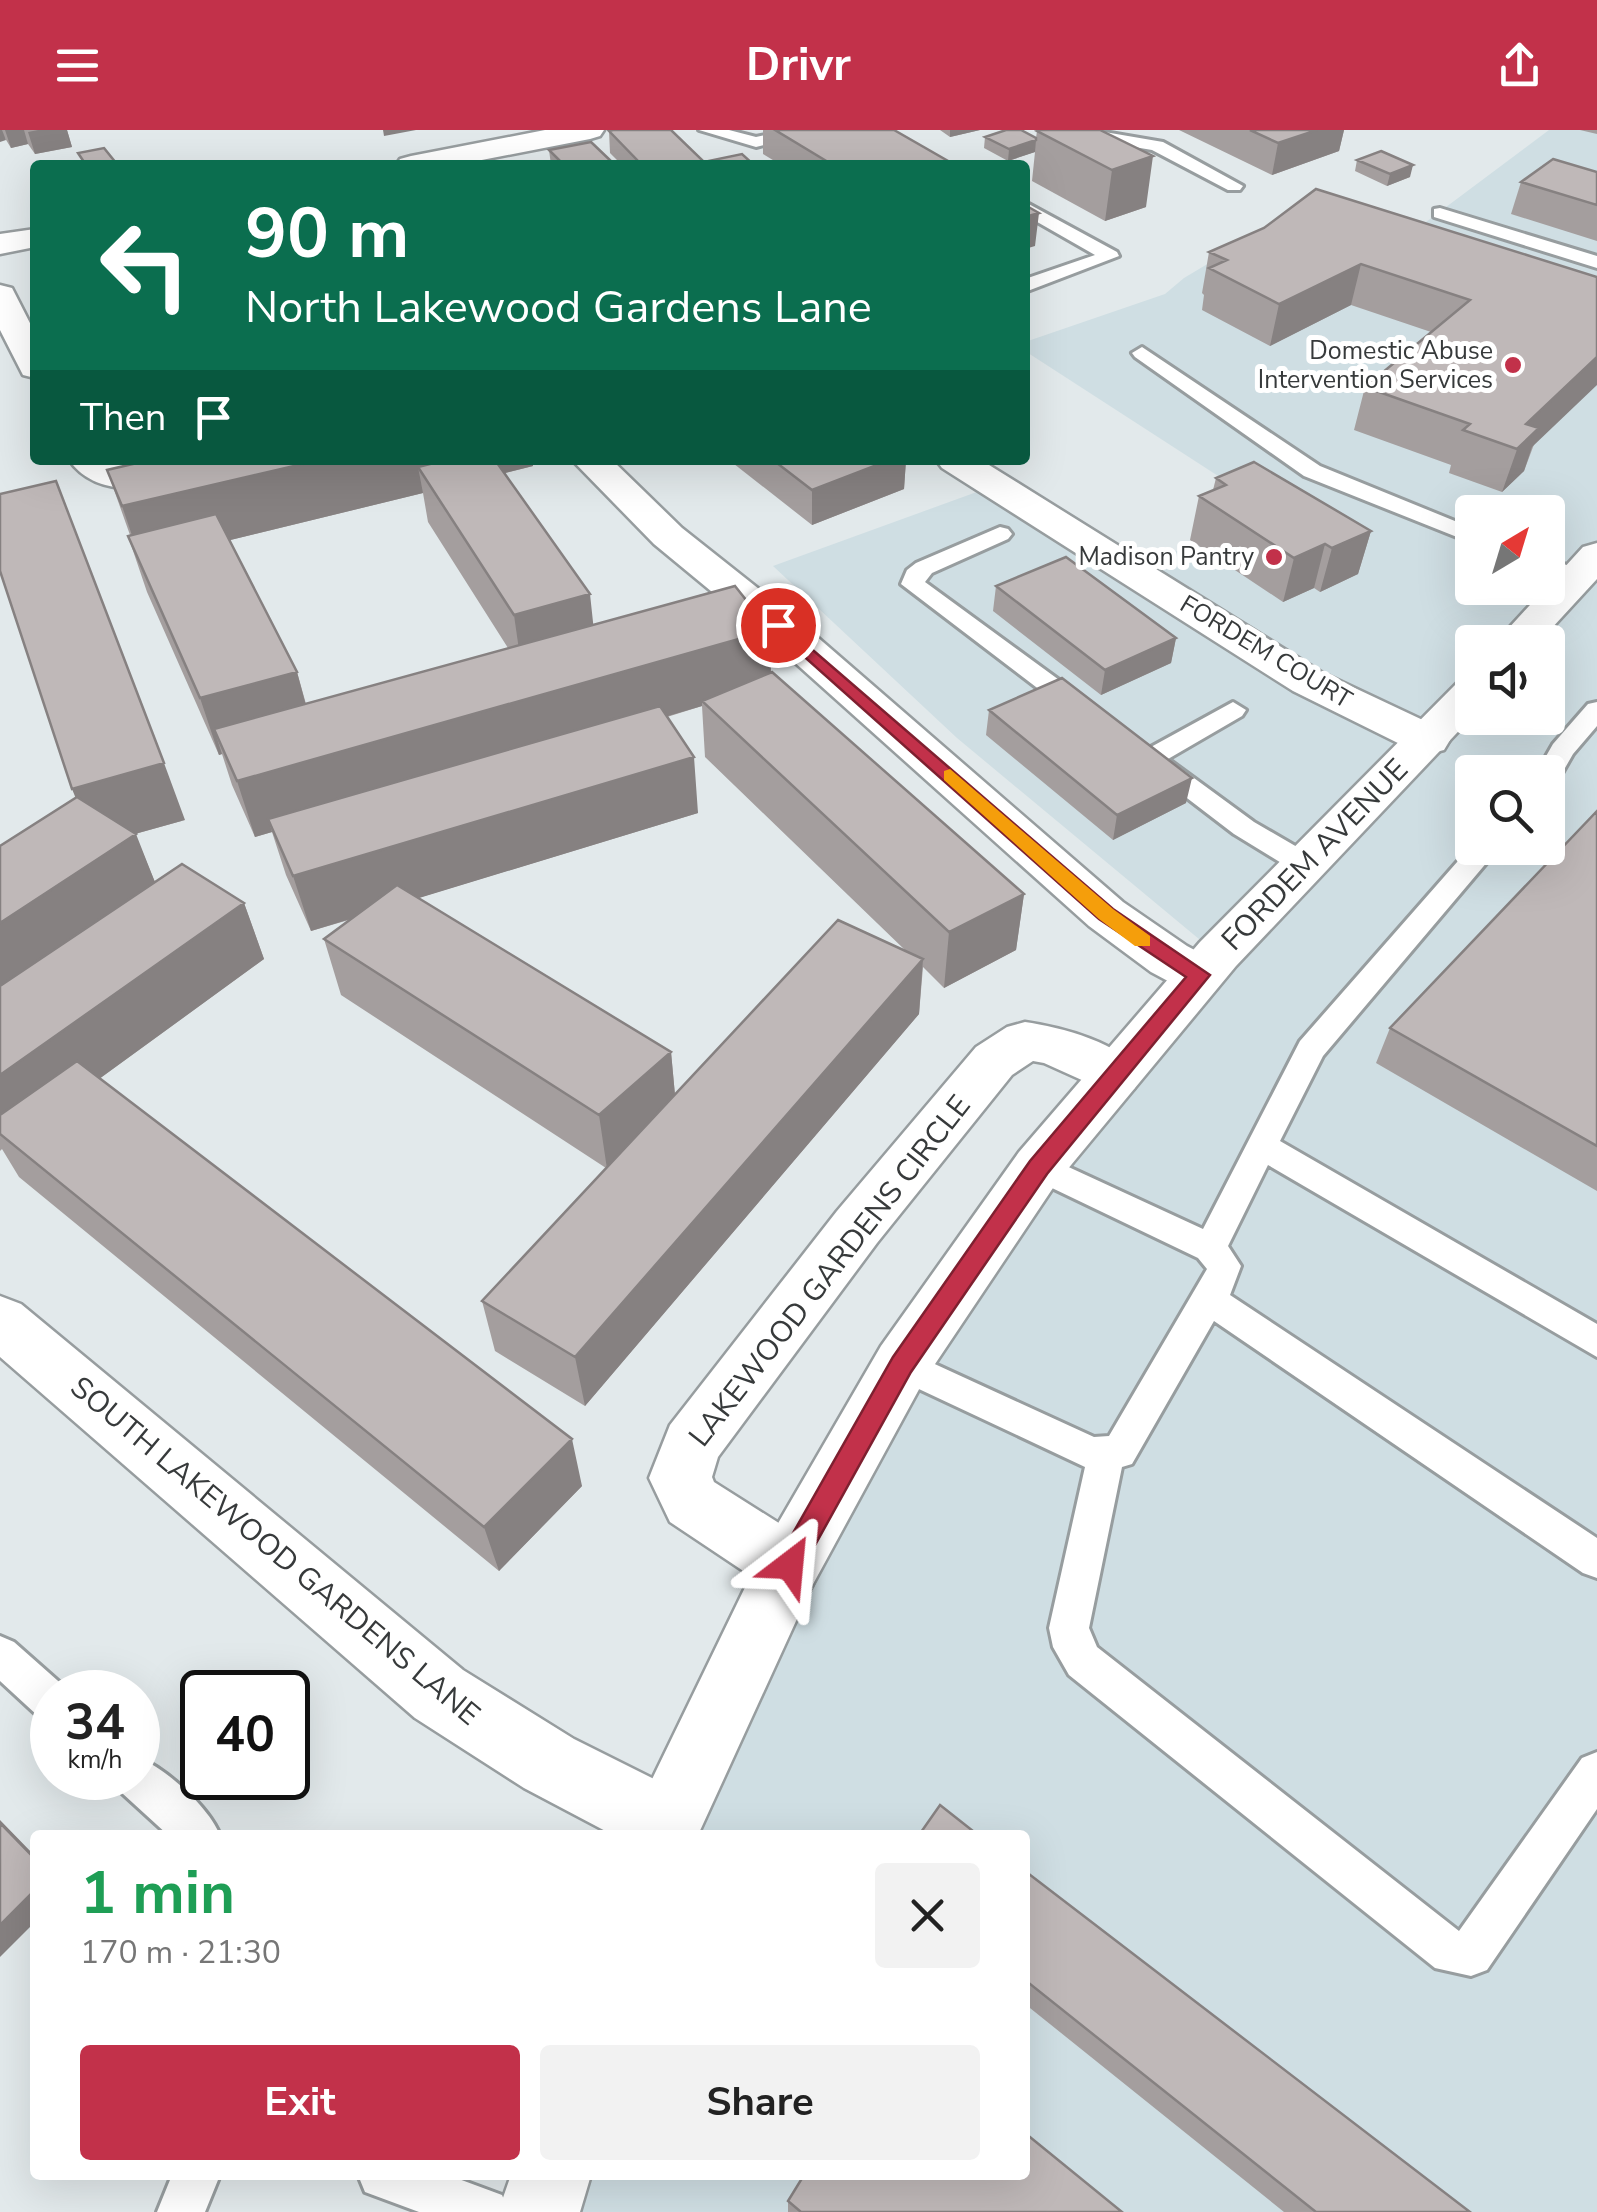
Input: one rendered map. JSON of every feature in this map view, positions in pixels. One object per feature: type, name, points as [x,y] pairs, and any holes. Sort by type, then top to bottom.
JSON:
[{"type":"street","points":[[437,160],[590,130]]},
{"type":"street","points":[[0,244],[30,239]]},
{"type":"street","points":[[0,296],[30,358]]},
{"type":"street","points":[[93,465],[121,476],[150,476],[200,465]]},
{"type":"street","points":[[596,465],[668,536],[778,625],[1106,914],[1170,960],[1199,975]]},
{"type":"street","name":"FORDEM COURT","points":[[964,465],[1308,682],[1428,740]]},
{"type":"street","points":[[1530,625],[1574,566]]},
{"type":"street","name":"FORDEM AVENUE","points":[[663,1828],[790,1565],[902,1364],[1038,1168],[1199,975],[1455,711]]},
{"type":"street","name":"LAKEWOOD GARDENS CIRCLE","points":[[790,1565],[692,1502],[680,1478],[692,1444],[857,1227],[994,1061],[1025,1040],[1054,1045],[1114,1075]]},
{"type":"street","name":"SOUTH LAKEWOOD GARDENS LANE","points":[[0,1321],[439,1694],[518,1748],[663,1828]]},
{"type":"street","points":[[539,2212],[549,2180]]},
{"type":"lane","points":[[708,130],[756,142],[812,130]]},
{"type":"lane","points":[[1063,130],[1158,146],[1234,186]]},
{"type":"lane","points":[[1030,210],[1110,256],[1030,284]]},
{"type":"lane","points":[[1440,213],[1597,262]]},
{"type":"lane","points":[[1142,354],[1312,471],[1455,529]]},
{"type":"lane","points":[[1000,534],[924,568],[915,575],[913,584],[1104,726]]},
{"type":"lane","points":[[1232,710],[1141,753],[1244,828],[1306,864]]},
{"type":"lane","points":[[1559,755],[1597,710]]},
{"type":"lane","points":[[1210,1248],[1311,1049],[1470,865]]},
{"type":"lane","points":[[1262,1146],[1597,1342]]},
{"type":"lane","points":[[902,1364],[1092,1453],[1106,1456],[1118,1452],[1222,1278],[1224,1266],[1210,1248],[1038,1168]]},
{"type":"lane","points":[[1209,1299],[1597,1560]]},
{"type":"lane","points":[[1106,1456],[1070,1628],[1073,1647],[1083,1661],[1452,1952],[1471,1954],[1597,1773]]},
{"type":"lane","points":[[0,1655],[30,1682]]},
{"type":"lane","points":[[160,1799],[194,1830]]},
{"type":"lane","points":[[181,2212],[194,2180]]},
{"type":"lane","points":[[396,2180],[485,2212]]},
{"type":"shaded area","points":[[1549,130],[1597,130],[1597,2212],[539,2212],[549,2180],[1030,2180],[1030,1830],[664,1830],[902,1364],[1217,954],[957,738],[773,566],[996,485],[1127,568],[1280,516],[1030,354],[1030,340],[1165,294],[1184,278],[1326,193],[1426,222]]},
{"type":"building","points":[[671,130],[702,160],[637,160],[609,131]]},
{"type":"building","points":[[775,130],[894,130],[946,160],[825,160]]},
{"type":"building","points":[[1021,130],[1036,140],[1009,149],[985,137]]},
{"type":"building","points":[[1100,130],[1153,156],[1112,170],[1037,131]]},
{"type":"building","points":[[1250,130],[1317,130],[1278,143]]},
{"type":"building","points":[[591,142],[610,160],[559,160],[549,150]]},
{"type":"building","points":[[104,148],[114,160],[83,160],[78,153]]},
{"type":"building","points":[[1381,151],[1413,165],[1390,174],[1357,160]]},
{"type":"building","points":[[742,154],[749,160],[714,160]]},
{"type":"building","points":[[1553,159],[1597,172],[1597,205],[1521,182]]},
{"type":"building","points":[[1316,189],[1597,277],[1597,357],[1526,424],[1539,428],[1517,449],[1463,430],[1470,424],[1365,387],[1470,300],[1361,264],[1279,304],[1209,268],[1227,260],[1209,252],[1264,228]]},
{"type":"building","points":[[1254,462],[1371,531],[1332,548],[1325,544],[1294,558],[1199,496],[1226,485],[1216,478]]},
{"type":"building","points":[[128,465],[298,465],[122,506],[107,470]]},
{"type":"building","points":[[499,465],[590,594],[514,615],[418,467]]},
{"type":"building","points":[[780,465],[877,465],[812,490]]},
{"type":"building","points":[[56,481],[164,763],[72,789],[0,571],[0,494]]},
{"type":"building","points":[[216,514],[297,672],[200,698],[128,536]]},
{"type":"building","points":[[1066,557],[1176,638],[1105,670],[996,586]]},
{"type":"building","points":[[735,586],[770,630],[237,781],[214,729]]},
{"type":"building","points":[[772,672],[1024,894],[949,932],[702,701]]},
{"type":"building","points":[[1062,678],[1192,778],[1117,815],[989,710]]},
{"type":"building","points":[[660,706],[694,757],[293,876],[268,819]]},
{"type":"building","points":[[77,797],[136,834],[0,923],[0,846]]},
{"type":"building","points":[[1597,811],[1597,1146],[1390,1028],[1545,865],[1565,865],[1565,845]]},
{"type":"building","points":[[182,864],[244,903],[0,1075],[0,986]]},
{"type":"building","points":[[397,885],[671,1052],[599,1115],[324,939]]},
{"type":"building","points":[[838,920],[923,959],[575,1357],[482,1301]]},
{"type":"building","points":[[77,1061],[572,1439],[484,1527],[0,1134],[0,1115]]},
{"type":"building","points":[[940,1805],[972,1830],[922,1830]]},
{"type":"building","points":[[0,1823],[30,1854],[30,1895],[0,1925]]},
{"type":"building","points":[[1030,1875],[1470,2212],[1316,2212],[1030,1984]]},
{"type":"building","points":[[1030,2137],[1122,2212],[801,2212],[788,2201],[801,2180],[1030,2180]]},
{"type":"slow traffic","points":[[950,775],[1106,914],[1143,941]]},
{"type":"place","name":"Domestic Abuse Intervention Services","points":[[1513,365]]},
{"type":"place","name":"Madison Pantry","points":[[1274,557]]},
{"type":"route","points":[[778,625],[1106,914],[1170,960],[1199,975],[1038,1168],[902,1364],[790,1565]]}]
